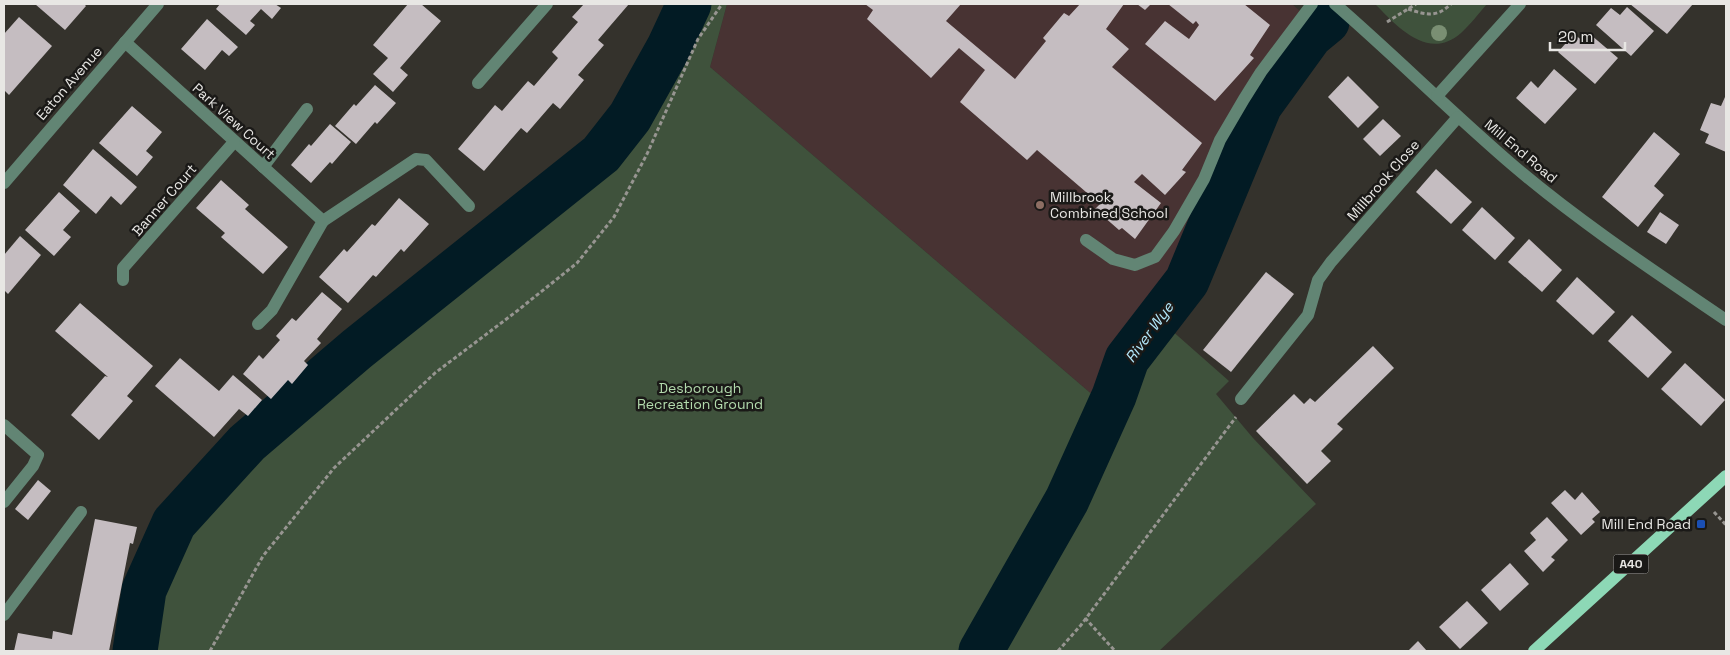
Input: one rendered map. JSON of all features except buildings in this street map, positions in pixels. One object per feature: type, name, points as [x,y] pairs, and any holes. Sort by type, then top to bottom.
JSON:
[{"type":"main road","name":"A40","points":[[1534,651],[1726,476]]},
{"type":"street","name":"Eaton Avenue","points":[[4,183],[158,4]]},
{"type":"street","points":[[478,83],[547,4]]},
{"type":"street","points":[[1086,240],[1113,259],[1135,265],[1155,257],[1174,231],[1204,179],[1220,140],[1244,99],[1312,4]]},
{"type":"street","name":"Mill End Road","points":[[1335,4],[1516,168],[1589,226],[1726,320]]},
{"type":"street","points":[[1437,96],[1520,4]]},
{"type":"street","name":"Park View Court","points":[[124,42],[323,221]]},
{"type":"street","points":[[263,167],[307,109]]},
{"type":"street","name":"Millbrook Close","points":[[1241,399],[1308,316],[1318,280],[1331,262],[1458,117]]},
{"type":"street","name":"Banner Court","points":[[123,280],[124,268],[234,142]]},
{"type":"street","points":[[258,324],[272,310],[323,221],[416,159],[426,160],[469,206]]},
{"type":"street","points":[[4,424],[38,455],[33,466],[4,502]]},
{"type":"street","points":[[4,614],[82,512]]},
{"type":"path","points":[[210,651],[263,556],[334,468],[435,373],[577,264],[614,218],[647,154],[698,39],[722,4]]},
{"type":"path","points":[[1387,22],[1416,4]]},
{"type":"path","points":[[1408,10],[1436,14],[1451,4]]},
{"type":"path","points":[[1058,651],[1235,420],[1241,399]]},
{"type":"path","points":[[1085,618],[1115,651]]},
{"type":"shaded area","name":"Millbrook Combined School","points":[[727,4],[1292,4],[1310,20],[1267,77],[1228,156],[1188,255],[1128,336],[1095,397],[710,67]]},
{"type":"green space","name":"Desborough Recreation Ground","points":[[687,4],[727,4],[710,67],[1095,397],[1118,406],[1170,329],[1229,381],[1216,394],[1253,438],[1316,504],[1159,651],[131,651],[138,596],[149,557],[172,522],[223,463],[399,306],[583,164],[606,142],[624,119],[667,47]]},
{"type":"green space","points":[[1375,4],[1487,4],[1461,33],[1449,41],[1437,44],[1414,38],[1393,22]]},
{"type":"waterway","points":[[135,651],[144,590],[174,523],[247,443],[357,349],[601,154],[630,117],[669,47],[689,4]]},
{"type":"waterway","name":"River Wye","points":[[981,651],[1067,500],[1114,396],[1127,359],[1187,281],[1260,105],[1310,36],[1327,22]]},
{"type":"place","name":"Millbrook Combined School","points":[[1040,205]]},
{"type":"place","name":"Mill End Road","points":[[1701,524]]}]
